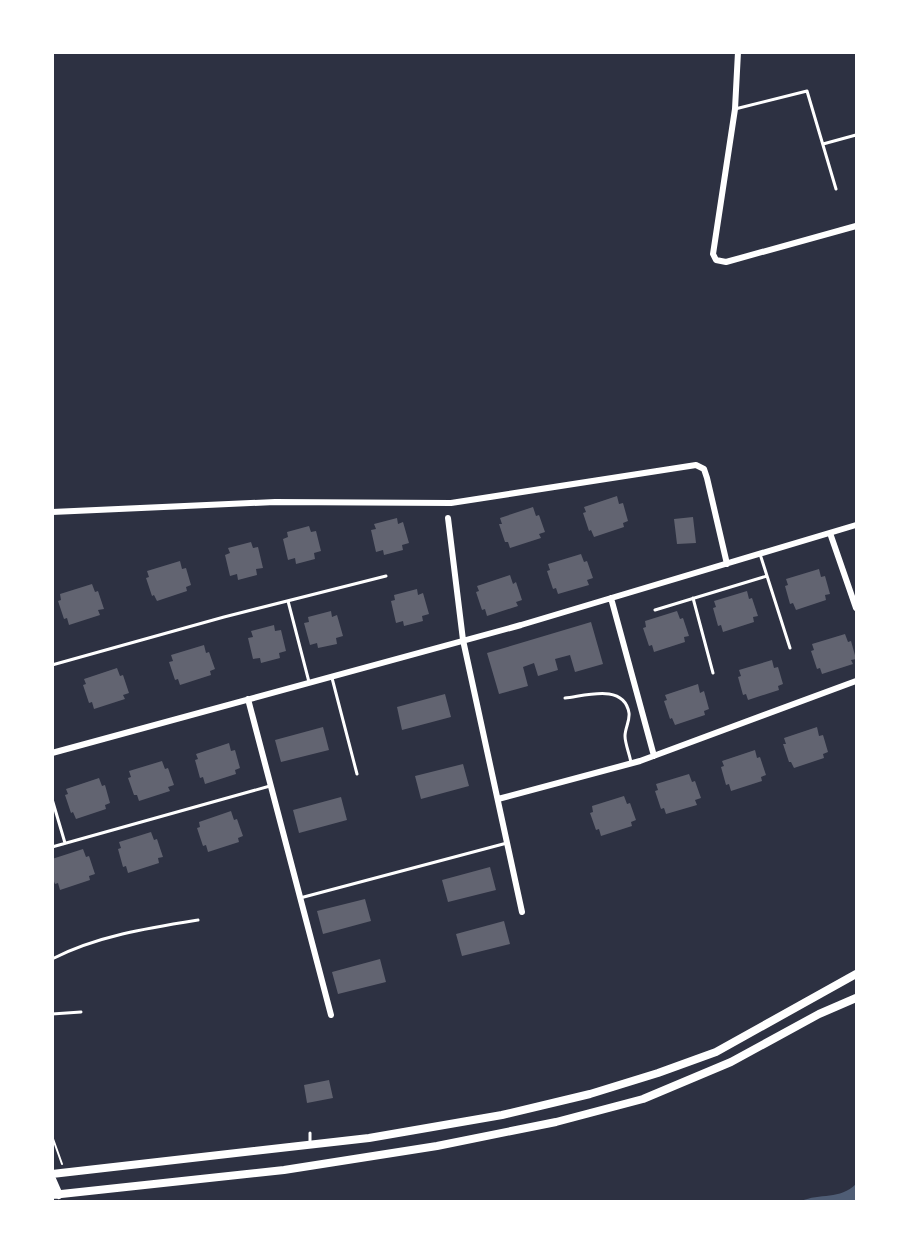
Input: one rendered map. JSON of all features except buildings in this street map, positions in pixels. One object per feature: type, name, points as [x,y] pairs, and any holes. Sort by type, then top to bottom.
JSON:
[{"type":"main road","points":[[52,1174],[369,1138],[502,1115],[590,1094],[716,1052],[856,974]]},
{"type":"main road","points":[[52,1179],[56,1195],[284,1170],[436,1146],[556,1122],[652,1095],[731,1062],[819,1014],[856,998]]},
{"type":"street","points":[[738,52],[735,109],[713,254],[716,260],[726,262],[856,226]]},
{"type":"street","points":[[52,512],[275,502],[451,503],[696,465],[704,469],[709,483],[727,564]]},
{"type":"street","points":[[448,518],[463,640],[522,912]]},
{"type":"street","points":[[52,753],[463,640],[856,525]]},
{"type":"street","points":[[830,533],[856,608]]},
{"type":"street","points":[[611,598],[654,756]]},
{"type":"street","points":[[498,799],[654,756],[856,681]]},
{"type":"street","points":[[248,699],[331,1015]]},
{"type":"lane","points":[[735,109],[807,91],[836,189]]},
{"type":"lane","points":[[823,144],[856,135]]},
{"type":"lane","points":[[759,554],[790,648]]},
{"type":"lane","points":[[52,665],[386,576]]},
{"type":"lane","points":[[655,610],[767,576]]},
{"type":"lane","points":[[693,598],[713,673]]},
{"type":"lane","points":[[288,601],[309,682]]},
{"type":"lane","points":[[332,676],[357,774]]},
{"type":"lane","points":[[565,698],[605,693],[621,697],[626,702],[630,714],[625,737],[631,763]]},
{"type":"lane","points":[[52,848],[271,786]]},
{"type":"lane","points":[[52,799],[65,844]]},
{"type":"lane","points":[[300,898],[507,843]]},
{"type":"lane","points":[[52,959],[75,947],[141,930],[198,920]]},
{"type":"lane","points":[[52,1014],[81,1012]]},
{"type":"lane","points":[[310,1133],[310,1145]]},
{"type":"path","points":[[52,1136],[65,1172]]},
{"type":"water","points":[[856,1184],[856,1201],[801,1201],[837,1194]]}]
